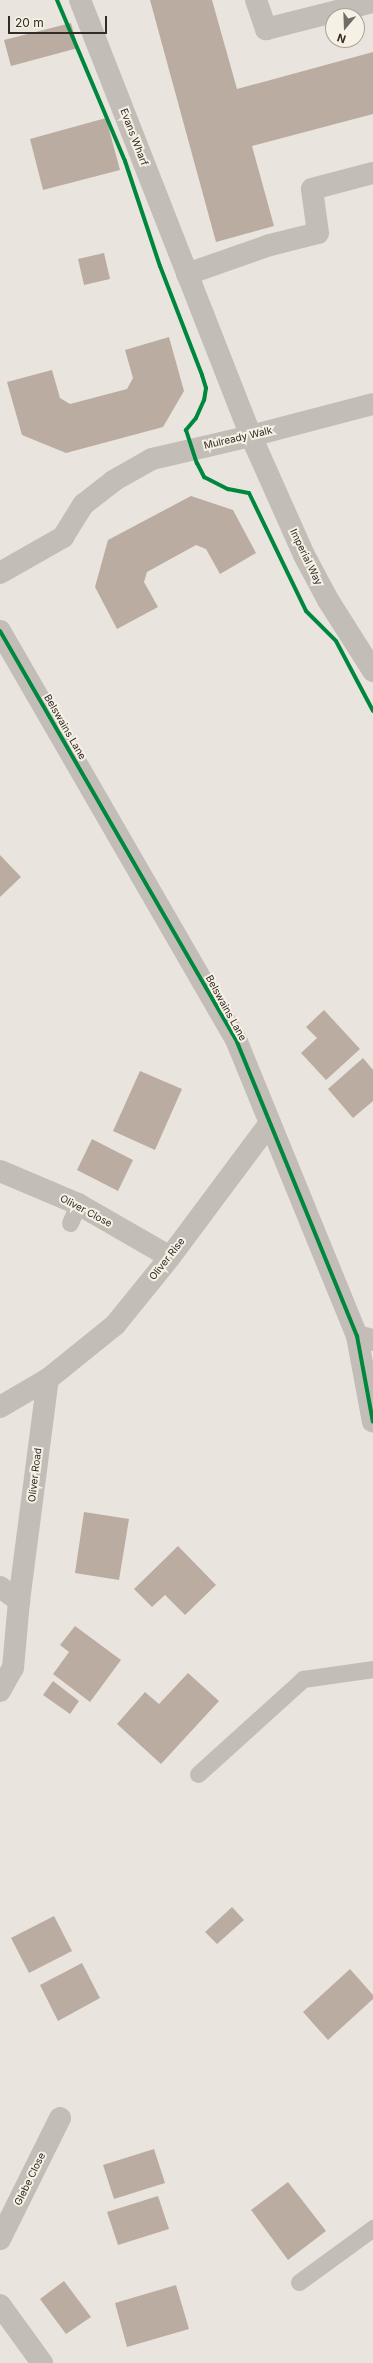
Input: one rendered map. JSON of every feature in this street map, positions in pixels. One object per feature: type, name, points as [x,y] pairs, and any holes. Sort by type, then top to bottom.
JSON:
[{"type":"street","name":"Evans Wharf","points":[[80,0],[251,436]]},
{"type":"street","points":[[256,0],[266,29],[373,2]]},
{"type":"street","points":[[187,274],[270,245],[318,233],[312,189],[373,173]]},
{"type":"street","name":"Mulready Walk","points":[[0,573],[63,538],[84,504],[113,480],[145,463],[192,448],[251,436],[373,404]]},
{"type":"street","name":"Imperial Way","points":[[251,436],[324,594],[373,671]]},
{"type":"street","name":"Belswains Lane","points":[[0,631],[237,1042],[270,1123],[365,1338],[373,1422]]},
{"type":"street","name":"Oliver Rise","points":[[48,1379],[115,1325],[170,1257],[270,1123]]},
{"type":"street","name":"Oliver Close","points":[[0,1171],[74,1213],[170,1257]]},
{"type":"street","points":[[0,1407],[48,1379]]},
{"type":"street","name":"Oliver Road","points":[[0,1691],[13,1668],[19,1601],[48,1379]]},
{"type":"street","points":[[0,1586],[19,1601]]},
{"type":"street","name":"Glebe Close","points":[[0,2239],[60,2118]]},
{"type":"street","points":[[0,2305],[42,2363]]},
{"type":"lane","points":[[198,1774],[303,1679],[373,1669]]},
{"type":"lane","points":[[298,2282],[373,2228]]},
{"type":"building","points":[[150,0],[212,0],[237,89],[373,52],[373,114],[252,146],[274,226],[216,242]]},
{"type":"building","points":[[71,23],[78,48],[11,66],[4,40]]},
{"type":"building","points":[[106,118],[120,170],[43,190],[30,139]]},
{"type":"building","points":[[104,253],[110,279],[84,285],[78,259]]},
{"type":"building","points":[[169,337],[184,391],[163,427],[66,453],[22,435],[7,382],[52,370],[60,398],[70,404],[127,389],[133,378],[125,350]]},
{"type":"building","points":[[191,496],[233,510],[256,553],[220,574],[206,549],[196,545],[147,572],[144,582],[158,607],[117,629],[95,587],[108,540]]},
{"type":"building","points":[[0,855],[21,877],[0,897]]},
{"type":"building","points":[[324,1010],[360,1049],[326,1080],[301,1053],[317,1038],[306,1027]]},
{"type":"building","points":[[363,1058],[373,1070],[373,1101],[353,1118],[328,1089]]},
{"type":"building","points":[[140,1071],[182,1089],[155,1150],[113,1131]]},
{"type":"building","points":[[92,1139],[133,1160],[118,1191],[77,1170]]},
{"type":"building","points":[[84,1512],[129,1519],[119,1580],[75,1573]]},
{"type":"building","points":[[178,1546],[216,1585],[185,1615],[165,1595],[152,1607],[134,1589]]},
{"type":"building","points":[[75,1626],[121,1660],[90,1702],[53,1674],[69,1652],[60,1645]]},
{"type":"building","points":[[188,1673],[219,1701],[161,1764],[117,1724],[145,1692],[159,1704]]},
{"type":"building","points":[[53,1681],[79,1701],[70,1714],[43,1695]]},
{"type":"building","points":[[232,1907],[244,1920],[217,1944],[205,1932]]},
{"type":"building","points":[[54,1916],[72,1951],[29,1973],[11,1938]]},
{"type":"building","points":[[82,1963],[100,1998],[58,2021],[40,1985]]},
{"type":"building","points":[[350,1969],[373,1995],[373,1999],[328,2040],[303,2012]]},
{"type":"building","points":[[154,2149],[165,2183],[114,2199],[103,2165]]},
{"type":"building","points":[[288,2182],[326,2231],[288,2260],[251,2210]]},
{"type":"building","points":[[158,2196],[169,2229],[118,2245],[107,2212]]},
{"type":"building","points":[[64,2281],[91,2317],[66,2334],[40,2299]]},
{"type":"building","points":[[176,2285],[189,2329],[127,2347],[115,2303]]},
{"type":"cycle path","points":[[57,0],[125,161],[160,266],[206,388],[204,400],[196,418],[186,430],[197,463],[204,477],[228,489],[249,493],[306,611],[336,641],[373,711]]},
{"type":"cycle path","points":[[0,631],[237,1042],[357,1336],[373,1422]]}]
